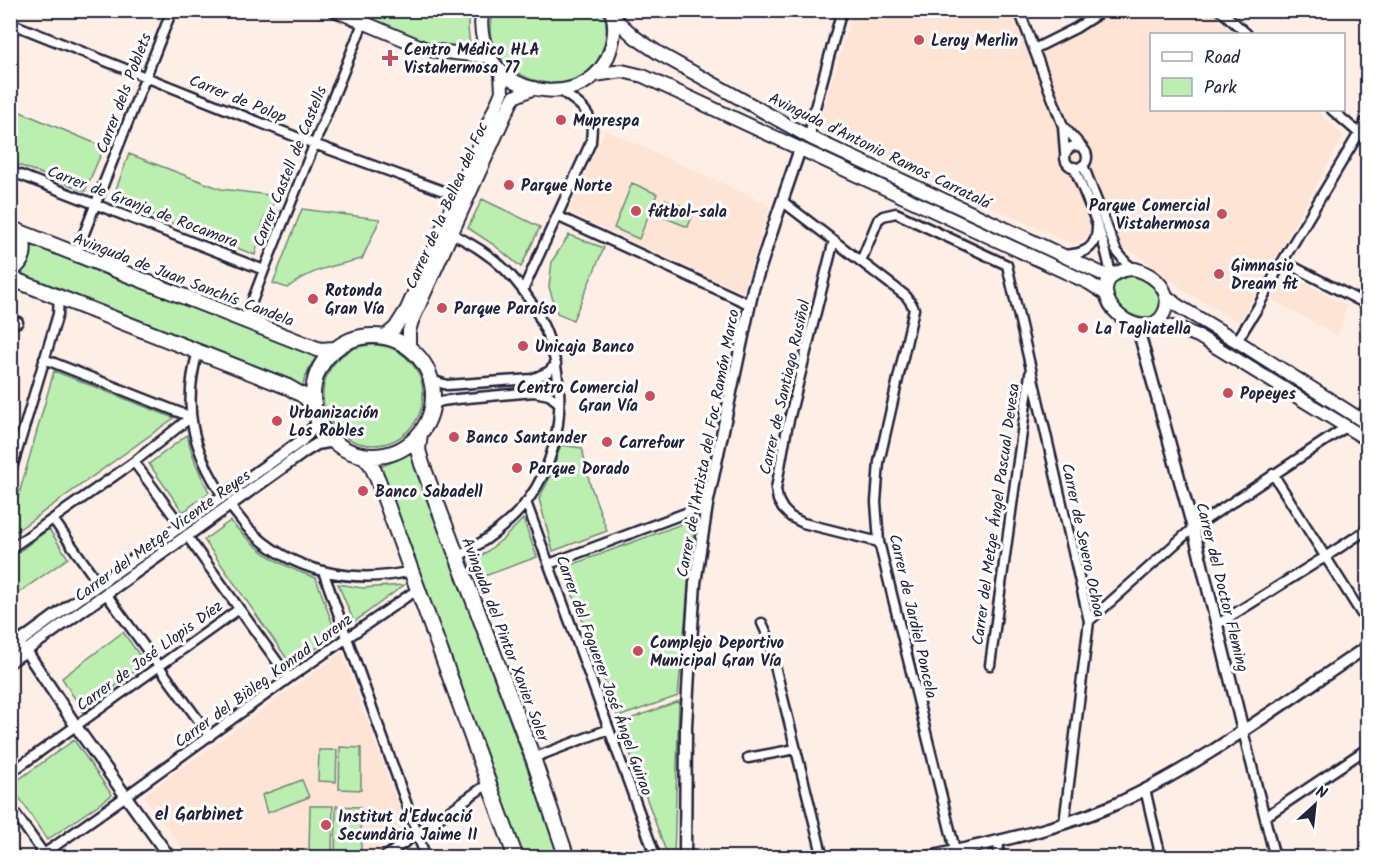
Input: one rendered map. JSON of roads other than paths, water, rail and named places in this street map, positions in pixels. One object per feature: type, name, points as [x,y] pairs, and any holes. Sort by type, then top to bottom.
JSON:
[{"type":"main road","points":[[334,10],[429,50],[489,56]]},
{"type":"main road","points":[[483,10],[481,31],[485,50],[501,73],[522,85],[561,91],[579,86],[595,75],[608,57],[614,39],[612,14]]},
{"type":"main road","name":"Avinguda d'Antonio Ramos Carratalá","points":[[612,14],[636,38],[660,54],[812,138],[1111,278]]},
{"type":"main road","name":"Avinguda d'Antonio Ramos Carratalá","points":[[595,75],[622,71],[643,76],[1089,283],[1106,294]]},
{"type":"main road","name":"Carrer de la Bellea del Foc","points":[[384,337],[400,321],[407,309],[502,92],[501,73]]},
{"type":"main road","name":"Carrer de la Bellea del Foc","points":[[409,348],[412,321],[514,97],[534,88]]},
{"type":"main road","name":"Avinguda de Juan Sanchís Candela","points":[[16,230],[320,350],[335,349]]},
{"type":"main road","name":"Avinguda de Juan Sanchís Candela","points":[[10,271],[17,267],[24,256],[25,248],[16,230]]},
{"type":"main road","points":[[1364,421],[1179,306],[1166,296],[1158,282],[1151,277],[1135,269],[1123,270],[1111,278],[1106,294],[1112,308],[1128,321],[1141,325],[1155,323],[1190,332],[1368,440]]},
{"type":"main road","points":[[10,278],[288,387],[303,394],[314,404]]},
{"type":"main road","points":[[1155,323],[1163,316],[1166,296]]},
{"type":"main road","points":[[363,337],[384,337],[409,348],[423,362],[432,388],[432,405],[426,424],[420,433],[400,449],[382,455],[363,455],[347,450],[334,441],[319,422],[314,404],[316,377],[324,362],[335,349],[353,339],[363,337]]},
{"type":"main road","name":"Avinguda del Pintor Xavier Soler","points":[[420,433],[418,450],[420,457],[533,758],[567,858]]},
{"type":"main road","points":[[363,455],[371,464],[378,480],[516,858]]},
{"type":"street","name":"Carrer dels Poblets","points":[[76,254],[172,10]]},
{"type":"street","points":[[812,138],[813,115],[842,10]]},
{"type":"street","points":[[1019,10],[1063,126],[1065,160],[1067,164],[1074,167],[1083,165]]},
{"type":"street","points":[[1034,50],[1104,10]]},
{"type":"street","points":[[1220,10],[1246,33]]},
{"type":"street","name":"Carrer de Polop","points":[[10,23],[314,144],[457,196]]},
{"type":"street","name":"Carrer Castell de Castells","points":[[245,320],[363,23]]},
{"type":"street","points":[[523,290],[591,142],[592,124],[589,117],[580,105],[561,91]]},
{"type":"street","points":[[1333,111],[1368,141]]},
{"type":"street","points":[[1238,341],[1368,118]]},
{"type":"street","points":[[1063,126],[1086,153],[1083,165],[1116,250],[1126,263],[1135,269]]},
{"type":"street","points":[[1065,153],[1070,147],[1082,148]]},
{"type":"street","name":"Carrer de l'Artista del Foc Ramón Marco","points":[[685,858],[689,672],[695,583],[707,506],[749,304],[800,149]]},
{"type":"street","points":[[1074,167],[1109,258],[1111,278]]},
{"type":"street","name":"Carrer de Granja de Rocamora","points":[[10,171],[264,270]]},
{"type":"street","name":"Carrer de Jardiel Poncela","points":[[782,201],[906,297],[914,309],[879,462],[876,502],[879,542],[955,850]]},
{"type":"street","name":"Carrer de Severo Ochoa","points":[[861,261],[878,220],[883,216],[896,213],[1007,265],[1089,621],[1064,824]]},
{"type":"street","points":[[557,216],[749,304]]},
{"type":"street","points":[[1062,255],[1076,254],[1093,244],[1097,224]]},
{"type":"street","points":[[452,234],[489,256],[523,290],[544,325],[551,344],[559,383],[555,439],[545,471],[526,502],[494,534],[457,556]]},
{"type":"street","name":"Carrer de Santiago Rusiñol","points":[[834,240],[787,428],[776,489],[778,500],[791,517],[803,523],[879,542]]},
{"type":"street","points":[[1291,248],[1290,260],[1294,267],[1368,305]]},
{"type":"street","points":[[1275,276],[1285,268],[1294,267]]},
{"type":"street","points":[[10,475],[57,314],[59,297]]},
{"type":"street","name":"Carrer del Doctor Fleming","points":[[1141,325],[1140,336],[1218,624],[1275,858]]},
{"type":"street","points":[[198,351],[193,367],[190,395],[191,417],[202,459],[226,501],[248,528],[270,547],[296,561],[323,571],[345,576],[368,577],[390,576],[412,571]]},
{"type":"street","points":[[44,359],[191,417]]},
{"type":"street","points":[[430,380],[447,384],[532,379],[548,372],[556,364]]},
{"type":"street","name":"Carrer del Metge Ángel Pascual Devesa","points":[[990,665],[1030,368]]},
{"type":"street","points":[[432,405],[457,399],[534,393],[549,395],[559,403]]},
{"type":"street","points":[[1364,421],[1368,404]]},
{"type":"street","points":[[10,549],[134,462],[191,417]]},
{"type":"street","name":"Carrer del Metge Vicente Reyes","points":[[19,647],[106,594],[302,441],[319,422]]},
{"type":"street","points":[[1089,621],[1193,528],[1346,427]]},
{"type":"street","name":"Carrer del Metge Vicente Reyes","points":[[226,501],[317,444],[334,441]]},
{"type":"street","points":[[134,462],[289,678]]},
{"type":"street","points":[[1273,474],[1368,624]]},
{"type":"street","name":"Carrer del Foguerer José Ángel Guirao","points":[[526,502],[656,858]]},
{"type":"street","points":[[549,564],[707,506]]},
{"type":"street","points":[[53,519],[99,584]]},
{"type":"street","points":[[1218,624],[1368,528]]},
{"type":"street","name":"Carrer del Metge Vicente Reyes","points":[[10,662],[19,647],[99,584],[184,531]]},
{"type":"street","points":[[323,571],[426,858]]},
{"type":"street","name":"Carrer del Biòleg Konrad Lorenz","points":[[43,856],[289,678],[418,589]]},
{"type":"street","points":[[106,594],[210,736]]},
{"type":"street","name":"Carrer de José Llopis Díez","points":[[10,773],[239,609]]},
{"type":"street","points":[[762,623],[767,634],[823,858]]},
{"type":"street","points":[[10,629],[19,647],[170,858]]},
{"type":"street","points":[[925,858],[1064,824],[1107,808],[1173,775],[1243,731],[1368,646]]},
{"type":"street","points":[[533,758],[609,729]]},
{"type":"street","points":[[1265,817],[1368,748]]},
{"type":"street","points":[[748,758],[796,749]]},
{"type":"street","points":[[384,858],[489,783]]},
{"type":"street","points":[[1145,789],[1161,858]]},
{"type":"street","points":[[10,806],[43,856]]},
{"type":"street","points":[[998,858],[999,841]]},
{"type":"place","name":"Leroy Merlin","points":[[919,40]]},
{"type":"place","name":"Centro Médico HLA Vistahermosa 77","points":[[390,58]]},
{"type":"place","name":"Muprespa","points":[[561,120]]},
{"type":"place","name":"Parque Norte","points":[[509,185]]},
{"type":"place","name":"fútbol-sala","points":[[636,211]]},
{"type":"place","name":"Parque Comercial Vistahermosa","points":[[1222,214]]},
{"type":"place","name":"Gimnasio Dream fit","points":[[1219,274]]},
{"type":"place","name":"Rotonda Gran Vía","points":[[313,299]]},
{"type":"place","name":"Parque Paraíso","points":[[442,308]]},
{"type":"place","name":"La Tagliatella","points":[[1083,328]]},
{"type":"place","name":"Unicaja Banco","points":[[523,346]]},
{"type":"place","name":"Popeyes","points":[[1228,393]]},
{"type":"place","name":"Centro Comercial Gran Vía","points":[[650,396]]},
{"type":"place","name":"Urbanización Los Robles","points":[[277,421]]},
{"type":"place","name":"Banco Santander","points":[[454,437]]},
{"type":"place","name":"Carrefour","points":[[607,442]]},
{"type":"place","name":"Parque Dorado","points":[[517,468]]},
{"type":"place","name":"Banco Sabadell","points":[[363,491]]},
{"type":"place","name":"Complejo Deportivo Municipal Gran Vía","points":[[638,651]]},
{"type":"place","name":"Institut d'Educació Secundària Jaime II","points":[[326,825]]},
{"type":"district","name":"el Garbinet","points":[[199,814]]}]
